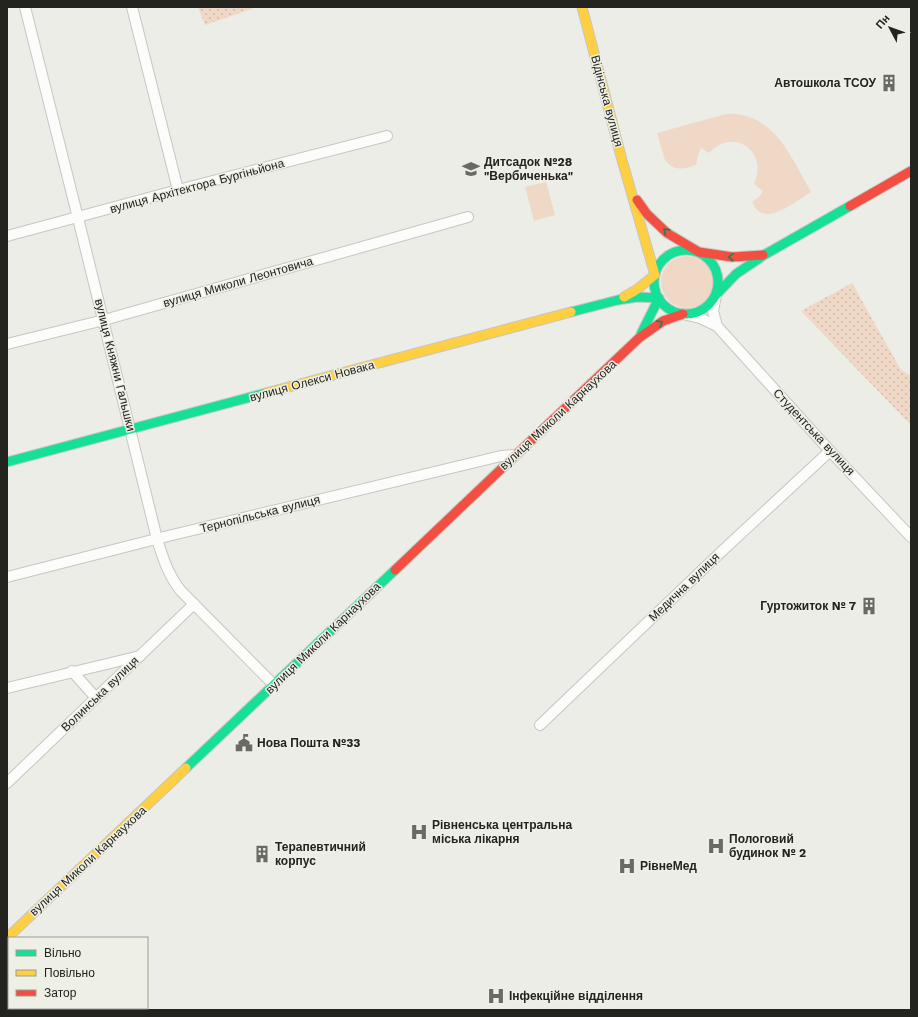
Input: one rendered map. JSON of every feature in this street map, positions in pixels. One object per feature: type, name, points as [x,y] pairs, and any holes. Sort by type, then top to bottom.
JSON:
[{"type":"main road","name":"Відінська вулиця","points":[[582,7],[622,160],[655,275]]},
{"type":"main road","points":[[764,255],[732,257],[690,250],[680,250],[671,253],[658,266],[654,283],[659,298],[669,309],[683,314],[695,312],[706,307],[736,274],[764,255],[911,171]]},
{"type":"main road","name":"Відінська вулиця","points":[[633,194],[647,214],[668,234],[699,252]]},
{"type":"main road","points":[[699,252],[707,257],[714,265],[718,275],[716,295]]},
{"type":"main road","name":"вулиця Олекси Новака","points":[[618,300],[636,290],[655,275]]},
{"type":"main road","name":"вулиця Олекси Новака","points":[[7,462],[618,300],[637,297],[659,298]]},
{"type":"main road","name":"вулиця Миколи Карнаухова","points":[[639,338],[659,298]]},
{"type":"main road","name":"вулиця Миколи Карнаухова","points":[[8,937],[639,338],[663,321],[683,314]]},
{"type":"street","name":"вулиця Княжни Гальшки","points":[[24,7],[104,320],[157,538],[168,571],[173,581],[194,604],[274,685]]},
{"type":"street","points":[[132,7],[178,190]]},
{"type":"street","name":"вулиця Архітектора Бургіньйона","points":[[7,236],[387,136]]},
{"type":"street","name":"вулиця Миколи Леонтовича","points":[[7,344],[104,320],[468,217]]},
{"type":"street","points":[[716,295],[713,311],[717,326]]},
{"type":"street","points":[[683,314],[700,318],[717,326]]},
{"type":"street","name":"Студентська вулиця","points":[[717,326],[911,538]]},
{"type":"street","name":"Медична вулиця","points":[[540,725],[720,552],[830,451]]},
{"type":"street","name":"Тернопільська вулиця","points":[[7,577],[157,538],[493,458],[514,456]]},
{"type":"street","name":"Волинська вулиця","points":[[7,783],[194,604]]},
{"type":"street","points":[[7,688],[72,671],[140,656]]},
{"type":"street","points":[[72,671],[96,698]]},
{"type":"shaded area","points":[[198,7],[257,7],[205,25]]},
{"type":"shaded area","points":[[726,114],[742,115],[756,120],[768,128],[788,151],[811,192],[786,208],[772,214],[765,214],[759,211],[755,208],[752,202],[759,197],[763,191],[754,184],[757,172],[757,162],[753,153],[746,146],[738,143],[729,142],[719,145],[709,153],[701,148],[696,165],[687,168],[676,168],[668,164],[665,160],[657,133]]},
{"type":"shaded area","points":[[546,182],[555,215],[534,221],[525,187]]},
{"type":"shaded area","points":[[687,256],[697,258],[705,264],[711,272],[713,282],[711,292],[705,300],[697,306],[687,308],[677,306],[669,300],[663,292],[661,282],[663,272],[669,264],[677,258]]},
{"type":"shaded area","points":[[852,283],[901,370],[911,376],[911,423],[908,422],[801,311]]},
{"type":"traffic: fast","points":[[716,295],[736,274],[764,255],[850,206]]},
{"type":"traffic: fast","points":[[686,250],[698,253],[709,259],[715,270],[718,282],[715,294],[709,305],[698,311],[686,314],[674,311],[663,305],[657,294],[654,282],[657,270],[663,259],[674,253],[686,250]]},
{"type":"traffic: fast","points":[[571,312],[618,300],[637,297],[659,298],[641,334]]},
{"type":"traffic: fast","points":[[7,462],[266,393]]},
{"type":"traffic: fast","points":[[186,768],[395,570]]},
{"type":"traffic: slow","points":[[582,7],[622,160],[655,275],[636,290],[624,297]]},
{"type":"traffic: slow","points":[[266,393],[571,312]]},
{"type":"traffic: slow","points":[[8,937],[186,768]]},
{"type":"traffic: jam","points":[[850,206],[911,171]]},
{"type":"traffic: jam","points":[[637,200],[647,214],[667,233],[699,252],[732,257],[763,255]]},
{"type":"traffic: jam","points":[[395,570],[639,338],[663,321],[683,314]]},
{"type":"place","name":"Автошкола ТСОУ","points":[[889,83]]},
{"type":"place","name":"Дитсадок №28 \"Вербиченька\"","points":[[471,169]]},
{"type":"place","name":"Гуртожиток № 7","points":[[869,606]]},
{"type":"place","name":"Нова Пошта №33","points":[[244,743]]},
{"type":"place","name":"Рівненська центральна міська лікарня","points":[[419,832]]},
{"type":"place","name":"Пологовий будинок № 2","points":[[716,846]]},
{"type":"place","name":"Терапевтичний корпус","points":[[262,854]]},
{"type":"place","name":"РівнеМед","points":[[627,866]]},
{"type":"place","name":"Інфекційне відділення","points":[[496,996]]}]
